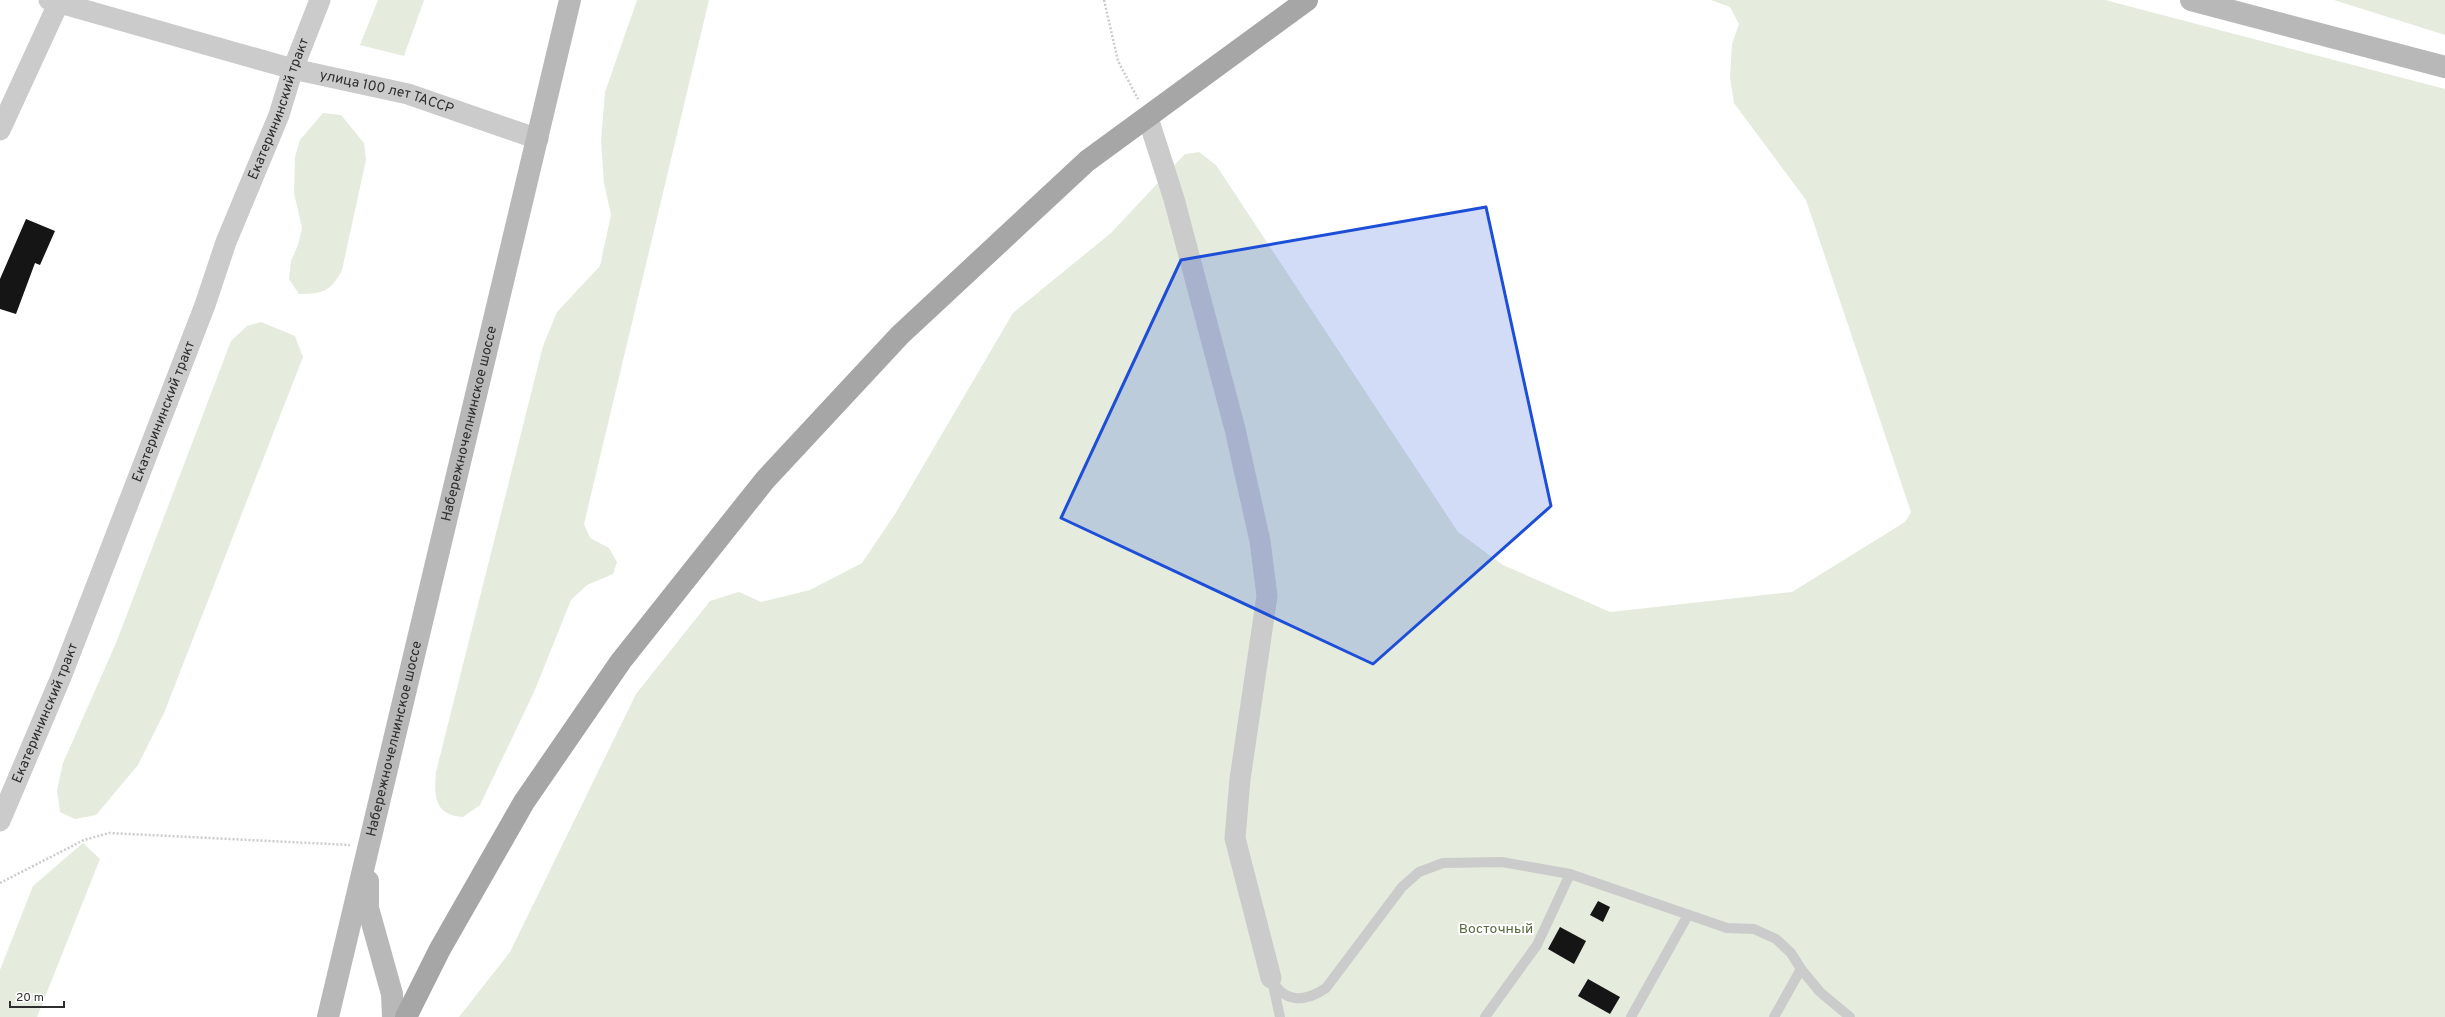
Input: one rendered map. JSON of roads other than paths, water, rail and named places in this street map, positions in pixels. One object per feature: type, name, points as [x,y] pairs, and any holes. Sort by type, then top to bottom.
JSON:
[{"type":"main road","name":"Набережночелнинское шоссе","points":[[368,846],[570,0]]},
{"type":"main road","points":[[406,1017],[440,950],[524,802],[621,661],[765,480],[900,335],[1087,161],[1148,118],[1307,0]]},
{"type":"main road","points":[[2191,0],[2445,67]]},
{"type":"main road","points":[[328,1017],[368,846]]},
{"type":"main road","points":[[368,846],[368,908],[392,994],[393,1017]]},
{"type":"street","name":"Екатерининский тракт","points":[[0,821],[67,662],[205,305],[226,242],[279,115],[293,69],[320,0]]},
{"type":"street","name":"улица 100 лет ТАССР","points":[[54,1],[293,69],[408,94],[538,139]]},
{"type":"street","points":[[0,130],[54,1]]},
{"type":"street","points":[[1148,118],[1174,199],[1236,430],[1261,549],[1267,596],[1240,779],[1235,838],[1271,978]]},
{"type":"lane","points":[[1271,978],[1276,989],[1289,997],[1315,995],[1326,988],[1402,887],[1419,872],[1443,863],[1502,862],[1570,874],[1727,928],[1754,929],[1776,939],[1791,952],[1801,969],[1820,992],[1850,1017]]},
{"type":"lane","points":[[1485,1017],[1537,945],[1570,874]]},
{"type":"lane","points":[[1631,1017],[1688,915]]},
{"type":"lane","points":[[1774,1017],[1801,969]]},
{"type":"lane","points":[[1271,978],[1280,1017]]},
{"type":"park label","name":"Восточный","points":[[1496,929]]}]
